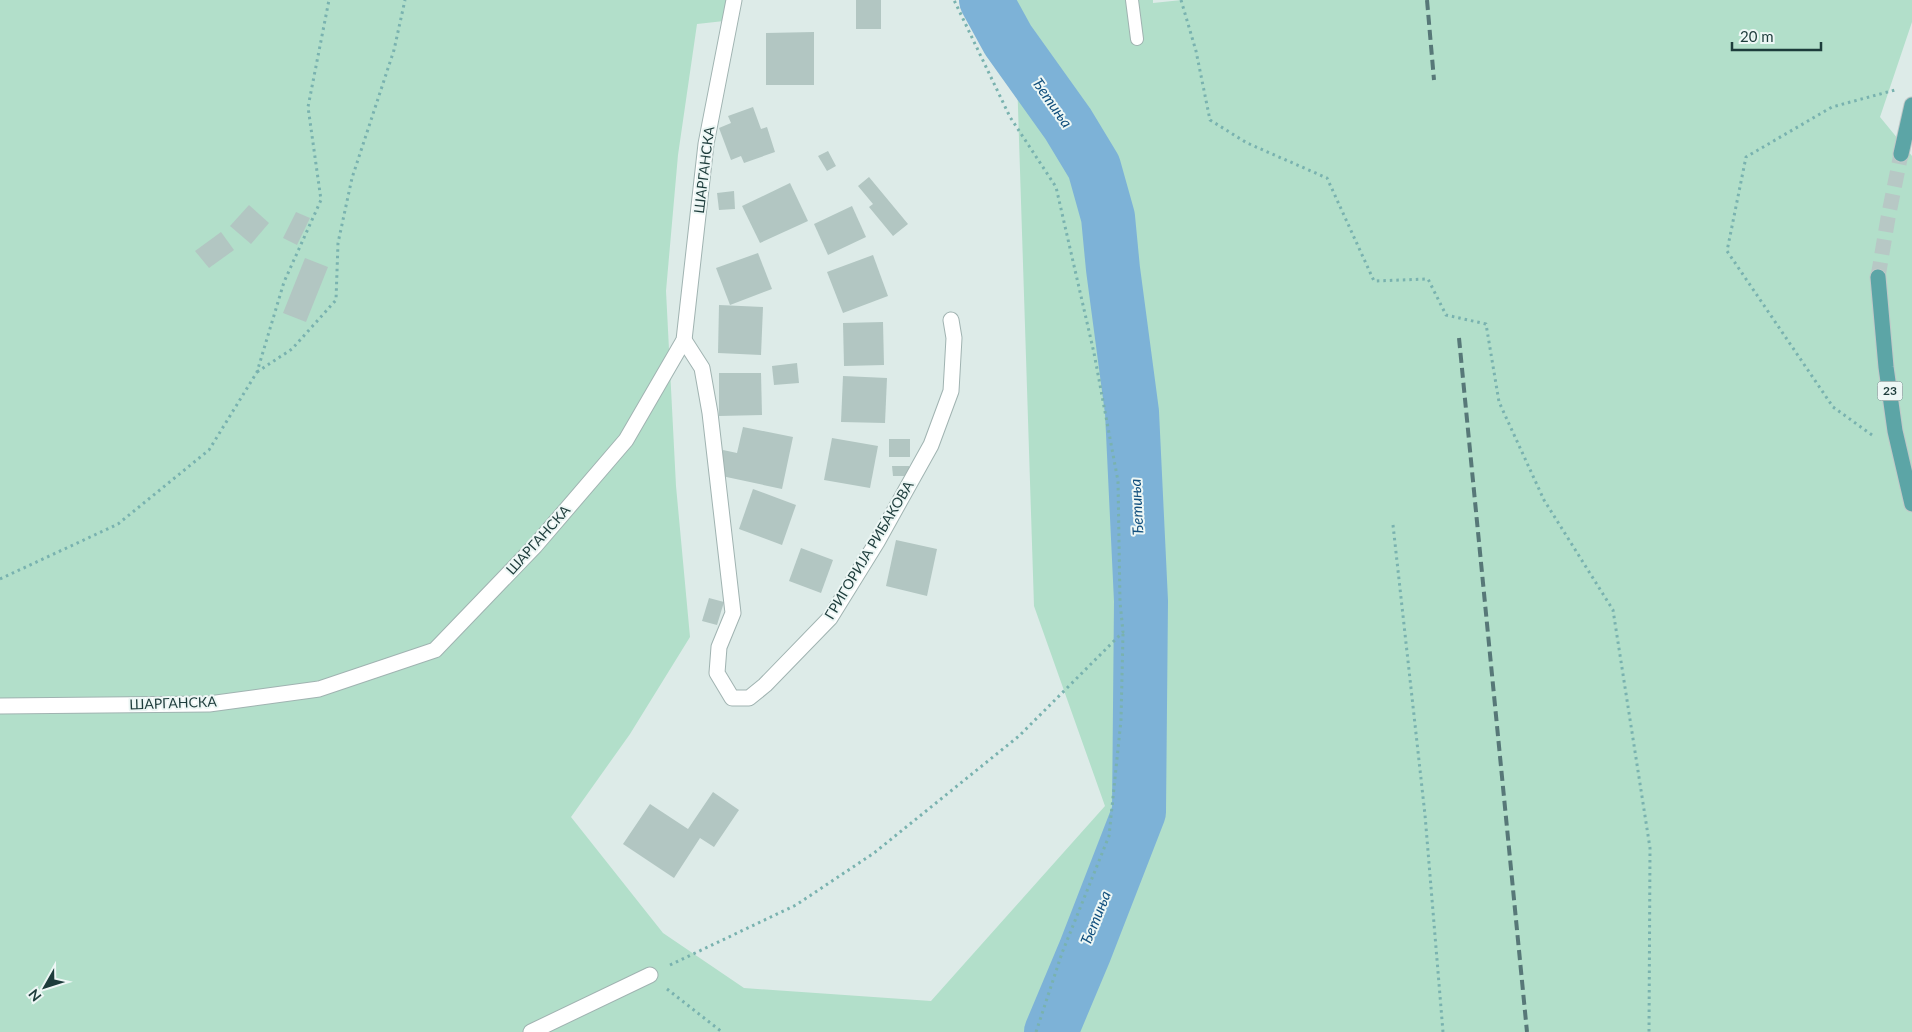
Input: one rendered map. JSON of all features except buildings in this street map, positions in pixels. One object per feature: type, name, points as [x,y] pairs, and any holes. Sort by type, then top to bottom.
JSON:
[{"type":"main road","points":[[1901,154],[1912,106]]},
{"type":"main road","name":"23","points":[[1878,277],[1886,367],[1895,431],[1912,504]]},
{"type":"street","name":"ШАРГАНСКА","points":[[0,706],[209,704],[319,689],[435,650],[535,546],[626,440],[684,340],[706,144],[734,0]]},
{"type":"street","name":"ГРИГОРИЈА РИБАКОВА","points":[[684,340],[702,368],[710,413],[733,613],[719,646],[717,673],[732,698],[749,698],[830,618],[877,542],[931,445],[951,391],[954,338],[951,320]]},
{"type":"street","points":[[531,1032],[650,975]]},
{"type":"lane","points":[[1132,0],[1137,39]]},
{"type":"path","points":[[0,579],[118,524],[209,450],[257,372],[284,282],[321,200],[308,107],[329,0]]},
{"type":"path","points":[[257,372],[292,349],[336,300],[338,243],[352,178],[394,50],[405,0]]},
{"type":"path","points":[[954,0],[1010,117],[1056,187],[1094,353],[1118,481],[1120,602],[1123,632],[1121,720],[1109,836],[1062,953],[1036,1032]]},
{"type":"path","points":[[1182,0],[1196,50],[1210,120],[1247,144],[1327,178],[1374,281],[1428,280],[1446,315],[1486,324],[1499,402],[1544,500],[1613,610],[1650,848],[1649,1032]]},
{"type":"path","points":[[1901,456],[1833,407],[1728,251],[1746,157],[1832,107],[1903,88]]},
{"type":"path","points":[[1392,525],[1425,815],[1443,1032]]},
{"type":"path","points":[[722,1032],[650,975],[693,952],[796,905],[874,853],[1018,736],[1123,632]]},
{"type":"green space","points":[[0,0],[730,0],[733,20],[697,24],[678,155],[666,291],[676,486],[690,637],[630,734],[571,817],[663,933],[744,988],[931,1001],[1105,806],[1034,606],[1016,46],[1011,0],[1153,0],[1153,3],[1182,0],[1912,0],[1912,22],[1880,117],[1912,156],[1912,1032],[0,1032]]},
{"type":"waterway","name":"Ђетиња","points":[[986,0],[1008,40],[1068,124],[1094,167],[1108,217],[1132,412],[1141,601],[1139,812],[1051,1032]]},
{"type":"tunnel","points":[[1878,277],[1901,154]]},
{"type":"railway","points":[[1427,0],[1434,80]]},
{"type":"railway","points":[[1459,338],[1527,1032]]}]
